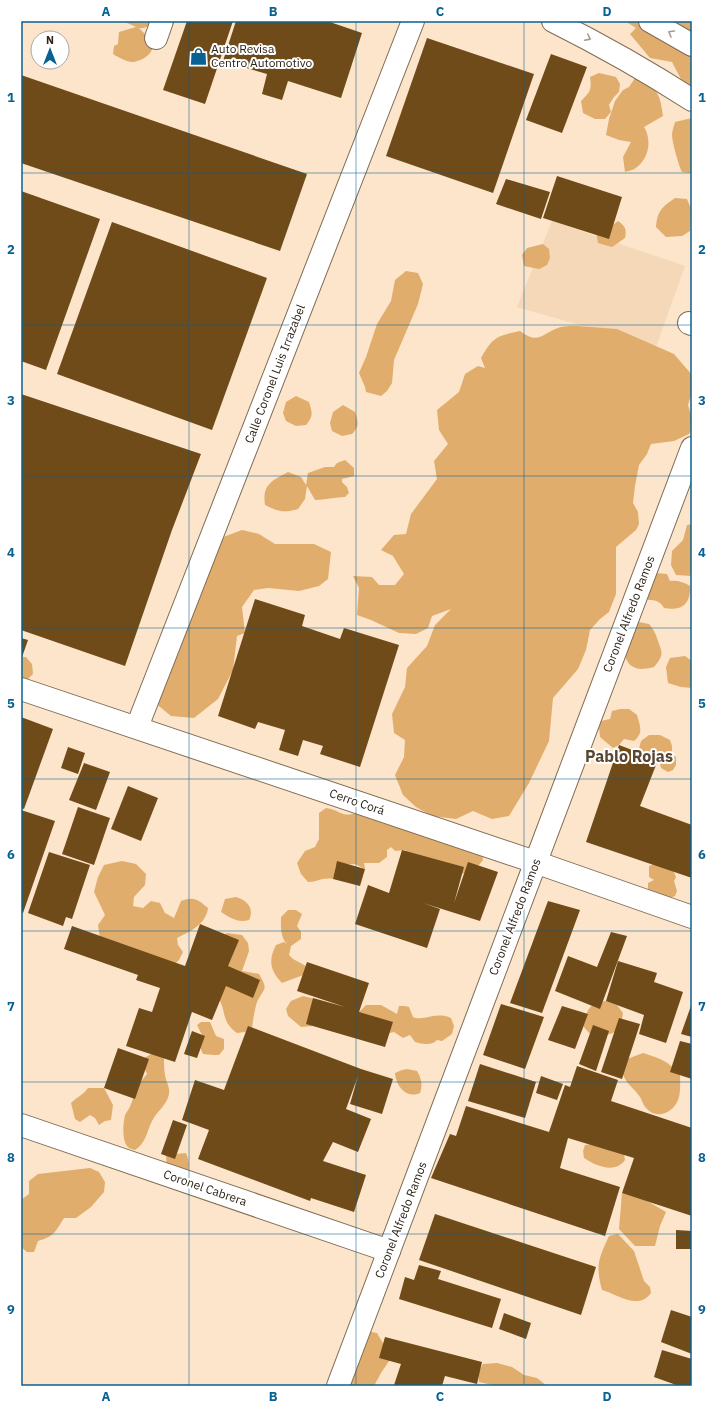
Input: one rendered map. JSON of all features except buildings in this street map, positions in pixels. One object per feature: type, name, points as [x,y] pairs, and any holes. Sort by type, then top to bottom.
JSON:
[{"type":"street","name":"Calle Coronel Luis Irrazabel","points":[[137,727],[413,21]]},
{"type":"street","points":[[553,21],[596,42],[692,100]]},
{"type":"street","points":[[650,21],[692,45]]},
{"type":"street","name":"Coronel Alfredo Ramos","points":[[338,1386],[692,448]]},
{"type":"street","name":"Cerro Corá","points":[[21,688],[535,862],[692,917]]},
{"type":"street","name":"Coronel Cabrera","points":[[21,1126],[389,1251]]},
{"type":"shaded area","points":[[123,21],[158,21],[154,24],[139,28],[146,35],[153,47],[148,55],[134,62],[123,60],[113,54],[114,46],[118,44],[119,32],[136,27]]},
{"type":"shaded area","points":[[625,21],[692,21],[692,89],[683,83],[672,62],[650,58],[630,34],[636,28]]},
{"type":"shaded area","points":[[599,73],[616,77],[620,84],[619,92],[609,105],[611,112],[605,119],[595,119],[583,113],[581,101],[590,90],[590,77]]},
{"type":"shaded area","points":[[635,78],[653,87],[656,91],[659,96],[663,116],[644,127],[648,137],[647,154],[637,167],[633,170],[625,172],[623,157],[631,142],[619,140],[606,135],[615,101],[623,90],[629,87]]},
{"type":"shaded area","points":[[692,118],[692,173],[682,172],[672,135],[675,122]]},
{"type":"shaded area","points":[[675,198],[687,199],[691,209],[690,231],[682,236],[666,237],[656,227],[658,217],[661,210]]},
{"type":"shaded area","points":[[552,221],[685,266],[656,347],[517,307]]},
{"type":"shaded area","points":[[618,221],[625,228],[625,238],[612,247],[598,243],[596,232],[613,225]]},
{"type":"shaded area","points":[[543,244],[549,249],[550,258],[547,265],[539,269],[524,266],[522,255],[527,248]]},
{"type":"shaded area","points":[[406,271],[418,273],[423,284],[418,304],[394,360],[392,383],[387,391],[381,396],[366,392],[359,373],[377,324],[391,301],[395,280]]},
{"type":"shaded area","points":[[577,326],[617,329],[674,354],[692,375],[692,392],[688,405],[692,418],[692,429],[689,434],[674,441],[651,444],[647,454],[639,465],[633,503],[638,512],[639,524],[636,530],[616,547],[616,594],[609,612],[590,630],[586,650],[578,669],[553,698],[549,741],[529,783],[509,816],[492,819],[473,811],[456,819],[432,816],[416,807],[403,795],[395,775],[404,757],[405,740],[394,733],[392,714],[405,687],[407,668],[427,646],[435,625],[451,609],[432,616],[428,628],[416,634],[399,633],[357,615],[359,588],[353,576],[372,577],[379,585],[395,585],[404,574],[393,556],[381,550],[394,535],[406,534],[411,514],[437,479],[434,461],[448,444],[439,430],[437,410],[459,392],[465,374],[478,366],[485,368],[481,358],[492,342],[496,338],[505,334],[520,331],[526,335],[536,338],[560,327]]},
{"type":"shaded area","points":[[296,396],[309,402],[312,414],[306,425],[296,426],[286,421],[283,413],[286,402]]},
{"type":"shaded area","points":[[343,405],[355,412],[358,424],[352,434],[342,436],[332,431],[330,423],[333,412]]},
{"type":"shaded area","points":[[345,460],[354,468],[354,476],[342,479],[342,482],[347,487],[349,493],[345,497],[315,500],[307,486],[305,499],[298,509],[282,511],[265,505],[265,492],[269,484],[282,475],[288,472],[301,477],[306,485],[308,473],[325,467],[334,467],[337,463]]},
{"type":"shaded area","points":[[692,524],[692,576],[676,575],[671,565],[672,551],[683,540],[687,525]]},
{"type":"shaded area","points":[[242,530],[259,534],[275,544],[314,544],[331,552],[328,579],[319,586],[299,591],[268,588],[254,590],[242,607],[245,633],[237,636],[233,670],[218,699],[194,718],[171,716],[154,702],[181,624],[192,618],[190,591],[218,539]]},
{"type":"shaded area","points":[[656,573],[667,574],[670,581],[685,583],[690,586],[689,598],[684,605],[670,609],[664,608],[658,601],[648,600],[644,588]]},
{"type":"shaded area","points":[[639,622],[649,624],[655,632],[662,653],[660,659],[654,667],[641,669],[634,667],[629,664],[626,659],[625,648],[628,629]]},
{"type":"shaded area","points":[[685,656],[692,661],[692,688],[681,687],[668,683],[666,667],[670,658]]},
{"type":"shaded area","points":[[21,657],[26,657],[32,664],[33,674],[27,680],[21,682]]},
{"type":"shaded area","points":[[629,709],[637,715],[640,732],[634,741],[624,739],[619,745],[613,748],[600,737],[599,728],[601,721],[610,719],[612,711]]},
{"type":"shaded area","points":[[649,735],[660,735],[670,740],[672,755],[676,757],[676,765],[673,770],[668,772],[661,768],[660,763],[652,764],[645,762],[639,749],[641,741]]},
{"type":"shaded area","points":[[326,808],[348,815],[357,813],[482,852],[483,860],[469,872],[458,875],[440,867],[435,859],[419,859],[412,856],[405,850],[395,851],[391,847],[387,850],[387,857],[379,863],[364,863],[365,869],[355,864],[336,865],[333,879],[308,882],[301,874],[297,863],[305,851],[315,847],[319,839],[319,813]]},
{"type":"shaded area","points":[[668,859],[676,877],[674,881],[677,891],[675,896],[665,900],[648,892],[648,883],[654,880],[649,877],[649,866]]},
{"type":"shaded area","points":[[122,861],[136,864],[146,874],[145,885],[134,897],[133,906],[143,908],[151,901],[160,903],[165,913],[174,918],[181,901],[193,899],[202,903],[208,908],[207,914],[201,923],[177,938],[178,945],[183,952],[175,964],[101,945],[98,925],[105,915],[94,892],[98,877],[104,865]]},
{"type":"shaded area","points":[[236,897],[244,900],[249,906],[251,916],[249,920],[241,921],[231,918],[221,912],[225,899]]},
{"type":"shaded area","points":[[288,910],[296,910],[302,914],[297,926],[301,932],[301,939],[291,946],[289,955],[306,966],[306,974],[282,983],[273,970],[271,960],[273,950],[276,945],[284,942],[287,944],[282,935],[281,917]]},
{"type":"shaded area","points":[[227,933],[242,935],[248,943],[249,951],[242,971],[259,974],[265,986],[256,1005],[252,1031],[237,1033],[232,1029],[226,1021],[219,999],[218,938]]},
{"type":"shaded area","points":[[303,996],[315,999],[318,1004],[313,1026],[301,1027],[288,1016],[286,1009],[291,1001]]},
{"type":"shaded area","points":[[606,1001],[617,1005],[623,1013],[620,1026],[613,1033],[604,1035],[590,1034],[583,1026],[587,1012],[595,1004]]},
{"type":"shaded area","points":[[366,1005],[381,1005],[397,1014],[399,1006],[409,1007],[413,1017],[417,1018],[445,1016],[451,1018],[454,1026],[452,1034],[442,1041],[437,1040],[427,1044],[415,1042],[410,1035],[403,1038],[394,1032],[368,1038],[354,1021],[359,1012]]},
{"type":"shaded area","points":[[201,1022],[210,1022],[216,1036],[224,1039],[224,1049],[219,1055],[203,1054],[199,1045],[202,1035],[197,1025]]},
{"type":"shaded area","points":[[153,1053],[164,1056],[165,1073],[169,1094],[164,1105],[152,1121],[142,1144],[135,1150],[129,1148],[125,1143],[123,1131],[124,1118],[141,1081],[147,1074],[144,1067],[144,1058]]},
{"type":"shaded area","points":[[643,1053],[663,1061],[671,1066],[680,1075],[680,1091],[676,1105],[664,1113],[655,1114],[650,1112],[626,1080],[622,1072],[621,1066],[627,1059]]},
{"type":"shaded area","points":[[407,1069],[417,1071],[421,1085],[420,1093],[406,1093],[397,1082],[395,1073]]},
{"type":"shaded area","points":[[88,1088],[104,1088],[113,1105],[111,1120],[105,1121],[99,1125],[95,1118],[90,1115],[80,1122],[75,1119],[71,1103]]},
{"type":"shaded area","points":[[593,1144],[601,1148],[608,1145],[624,1154],[625,1160],[616,1167],[611,1168],[594,1164],[584,1158],[583,1151],[585,1145]]},
{"type":"shaded area","points":[[186,1153],[189,1164],[187,1174],[167,1169],[166,1155]]},
{"type":"shaded area","points":[[90,1168],[99,1172],[105,1182],[104,1192],[91,1207],[76,1218],[64,1218],[54,1233],[38,1241],[34,1252],[27,1252],[21,1247],[21,1200],[29,1194],[29,1181],[38,1174]]},
{"type":"shaded area","points":[[622,1193],[644,1199],[666,1212],[660,1226],[655,1246],[635,1246],[619,1229]]},
{"type":"shaded area","points":[[618,1234],[634,1251],[644,1281],[650,1287],[651,1293],[640,1301],[627,1300],[602,1290],[599,1274],[599,1262],[609,1236]]},
{"type":"shaded area","points":[[366,1331],[377,1333],[384,1345],[393,1355],[374,1386],[351,1386],[346,1380]]},
{"type":"shaded area","points":[[497,1363],[512,1367],[524,1375],[537,1378],[547,1386],[497,1386],[479,1382],[478,1373],[483,1364]]},
{"type":"place","name":"Auto Revisa Centro Automotivo","points":[[198,56]]},
{"type":"district","name":"Pablo Rojas","points":[[629,756]]}]
